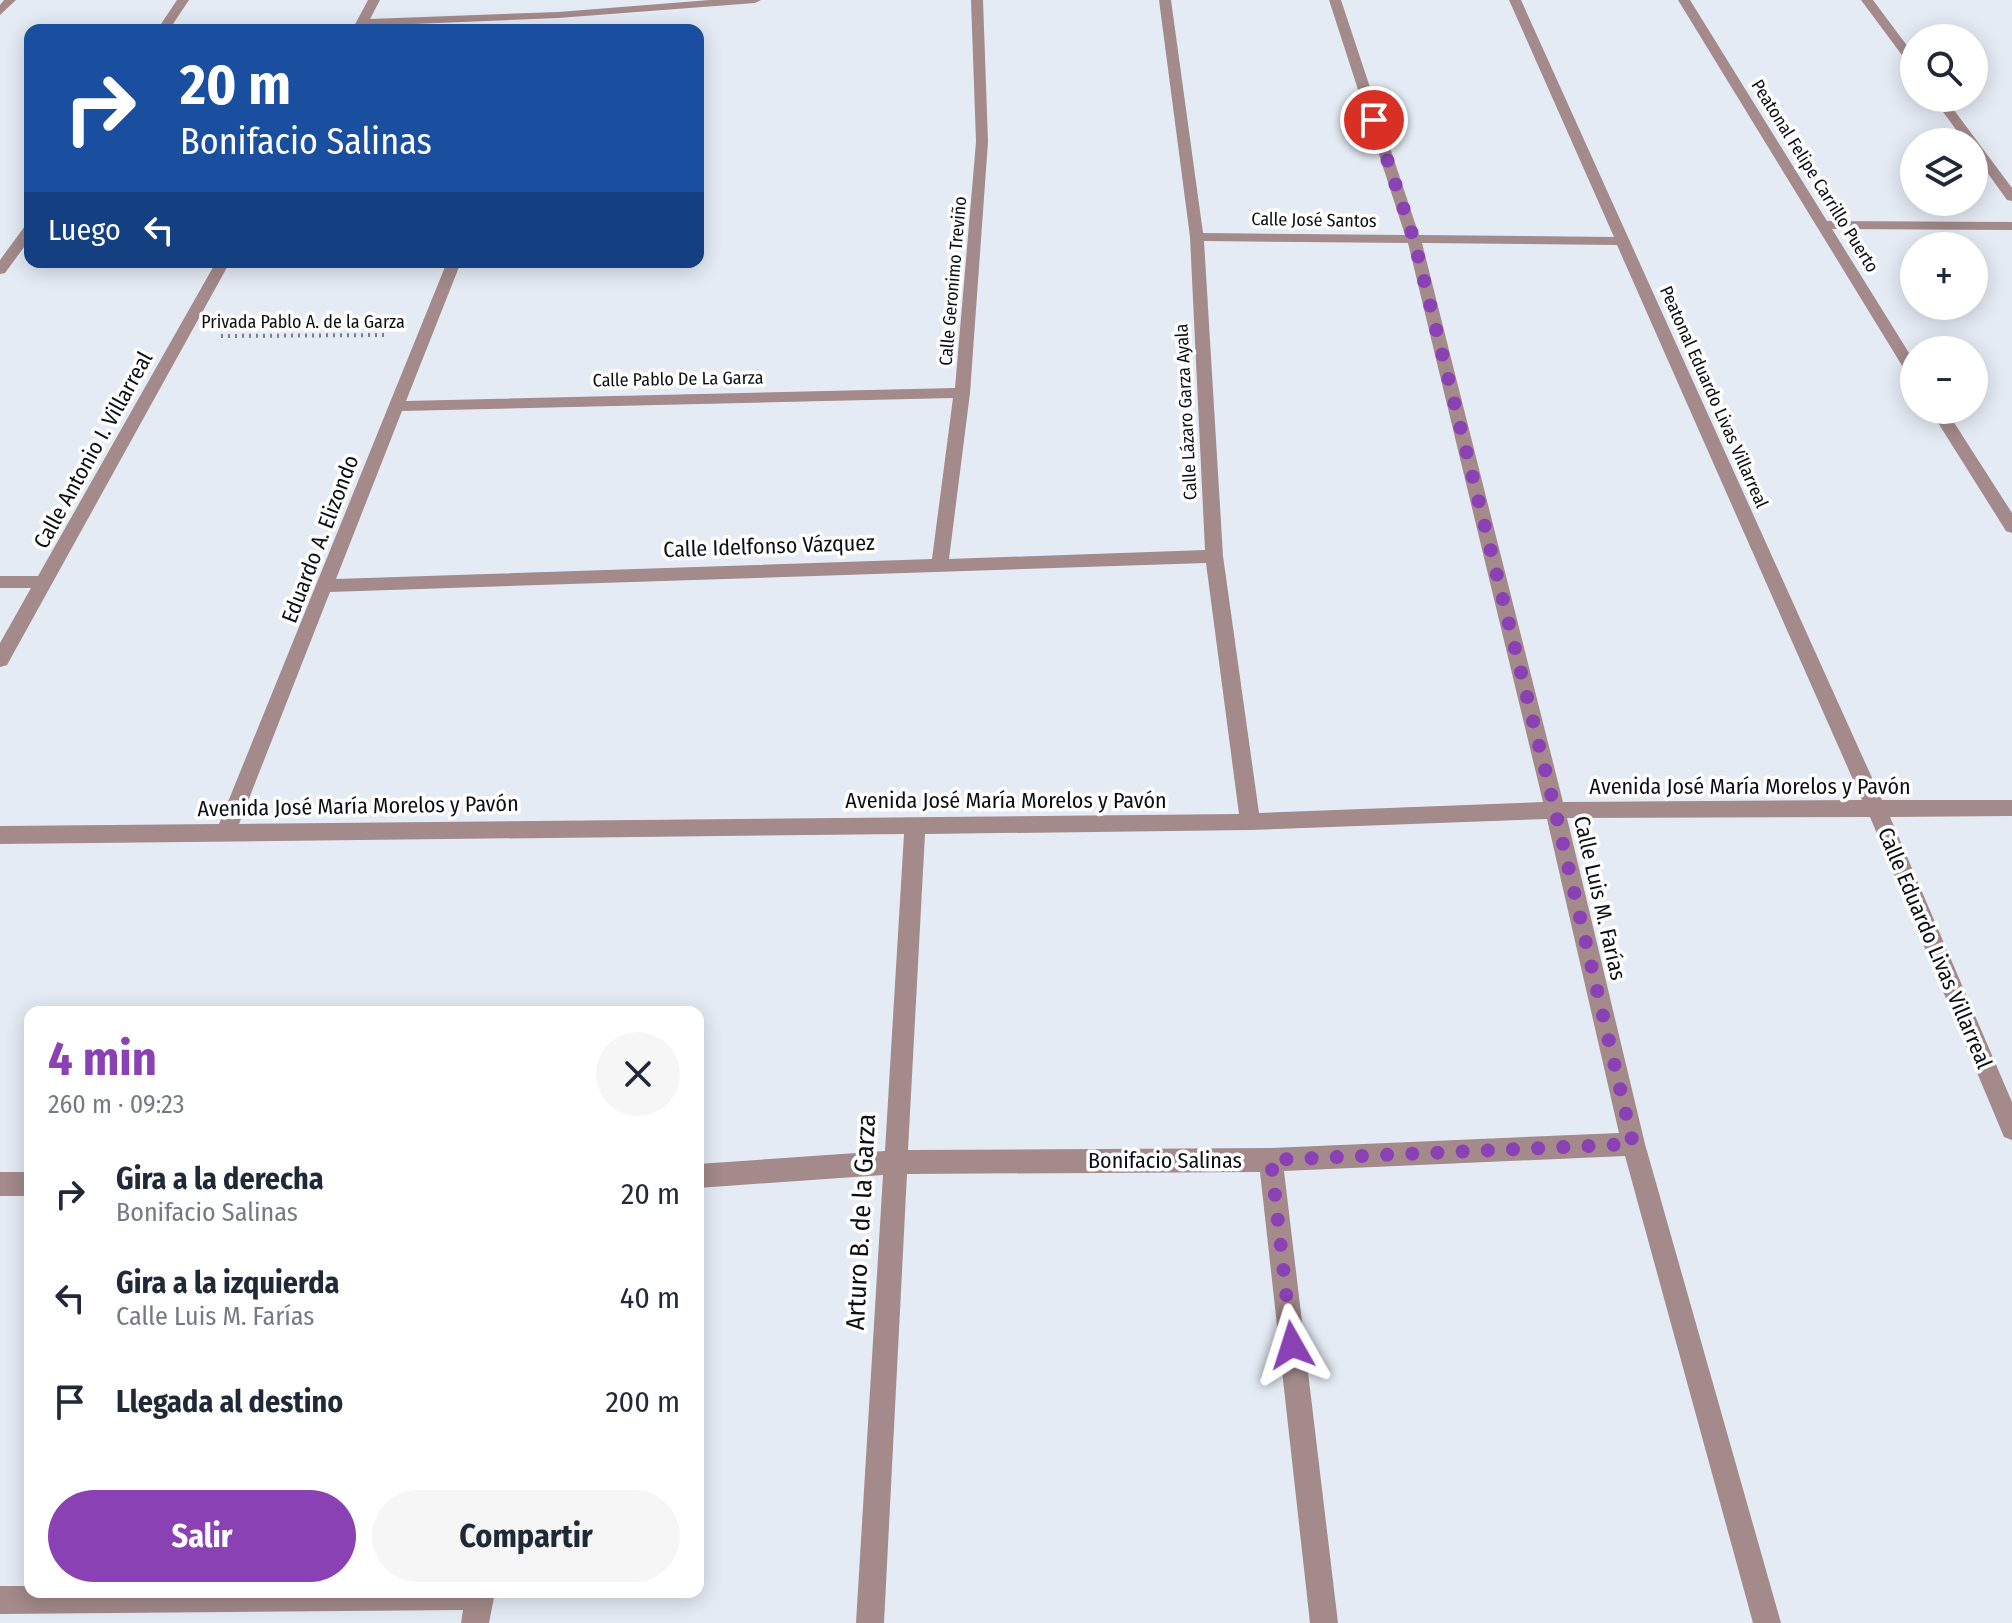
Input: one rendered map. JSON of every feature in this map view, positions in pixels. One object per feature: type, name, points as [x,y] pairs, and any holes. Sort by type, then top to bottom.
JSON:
[{"type":"street","points":[[0,12],[10,0]]},
{"type":"street","points":[[167,24],[183,0]]},
{"type":"street","points":[[362,24],[374,0]]},
{"type":"street","points":[[410,24],[755,0]]},
{"type":"street","name":"Calle Geronimo Treviño","points":[[940,563],[962,393],[982,142],[977,0]]},
{"type":"street","name":"Calle Lázaro Garza Ayala","points":[[1165,0],[1197,237],[1214,556],[1250,822]]},
{"type":"street","name":"Calle Luis M. Farías","points":[[1335,0],[1414,240],[1555,810],[1633,1144],[1767,1623]]},
{"type":"street","name":"Peatonal Eduardo Livas Villarreal","points":[[1515,0],[1877,811]]},
{"type":"street","name":"Peatonal Felipe Carrillo Puerto","points":[[1684,0],[1900,351]]},
{"type":"street","points":[[1867,0],[1900,44]]},
{"type":"street","points":[[554,24],[558,15]]},
{"type":"street","points":[[1988,164],[2012,197]]},
{"type":"street","points":[[1820,225],[2012,226]]},
{"type":"street","points":[[0,270],[24,237]]},
{"type":"street","name":"Calle José Santos","points":[[1197,237],[1622,241]]},
{"type":"street","name":"Calle Antonio I. Villarreal","points":[[0,660],[220,268]]},
{"type":"street","name":"Eduardo A. Elizondo","points":[[226,831],[452,268]]},
{"type":"street","name":"Calle Pablo De La Garza","points":[[394,406],[962,393]]},
{"type":"street","points":[[1947,424],[2012,527]]},
{"type":"street","name":"Calle Idelfonso Vázquez","points":[[326,586],[1214,556]]},
{"type":"street","points":[[0,582],[44,582]]},
{"type":"street","name":"Avenida José María Morelos y Pavón","points":[[0,835],[1250,822],[1555,810],[1877,811],[2012,808]]},
{"type":"street","name":"Calle Eduardo Livas Villarreal","points":[[1877,811],[2012,1129]]},
{"type":"street","name":"Arturo B. de la Garza","points":[[870,1623],[915,825]]},
{"type":"street","name":"Bonifacio Salinas","points":[[704,1176],[894,1162],[1271,1160],[1633,1144]]},
{"type":"street","points":[[1271,1160],[1324,1623]]},
{"type":"street","points":[[0,1184],[24,1184]]},
{"type":"street","points":[[0,1600],[479,1604]]},
{"type":"path","name":"Privada Pablo A. de la Garza","points":[[183,336],[424,335]]},
{"type":"route","points":[[1292,1345],[1271,1160],[1633,1144],[1555,810],[1414,240],[1374,120]]}]
